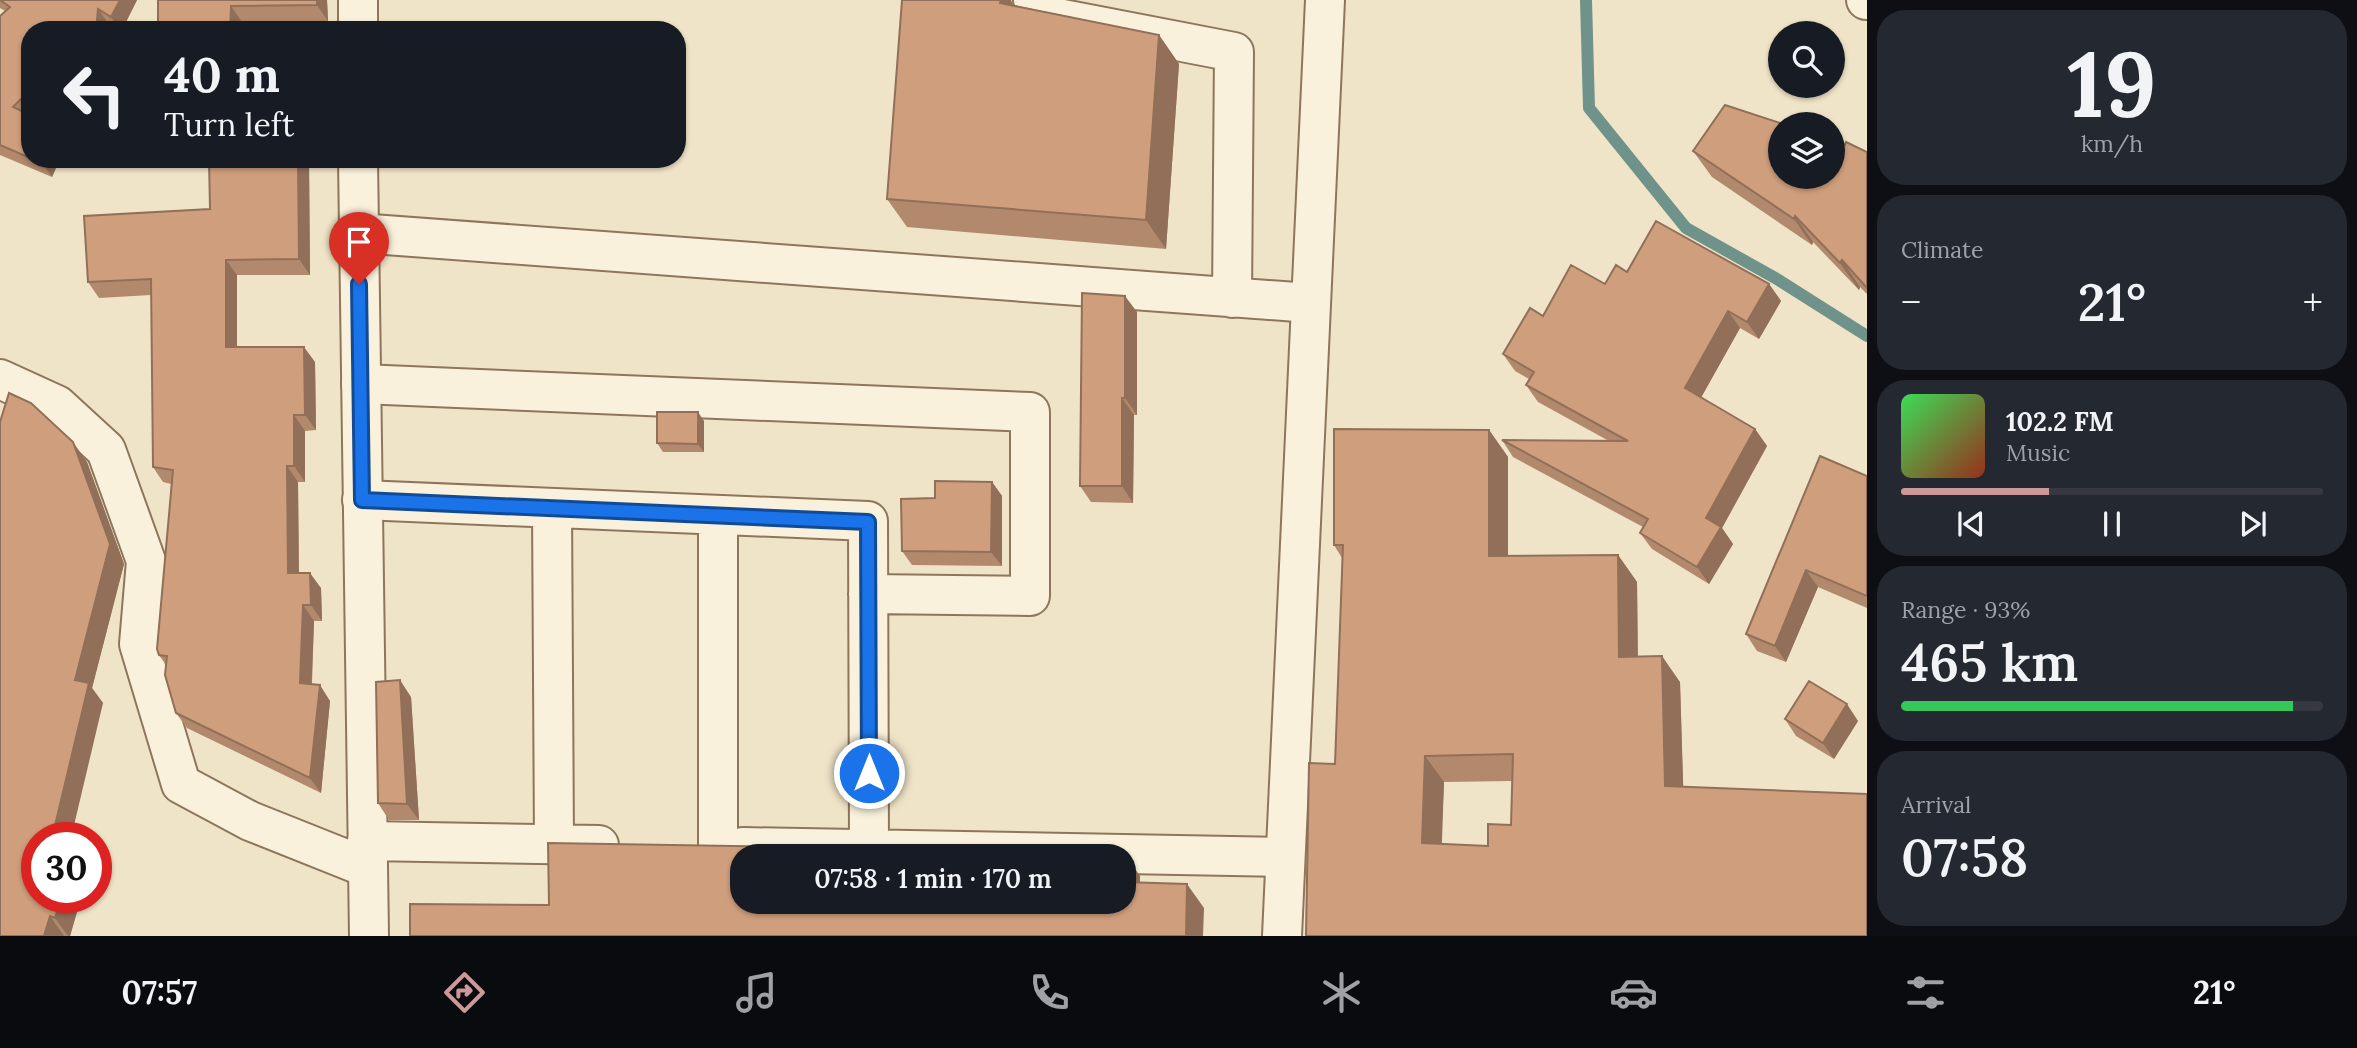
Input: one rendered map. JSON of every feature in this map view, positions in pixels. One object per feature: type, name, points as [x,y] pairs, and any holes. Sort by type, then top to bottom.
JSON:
[{"type":"street","points":[[358,0],[358,21]]},
{"type":"street","points":[[1032,0],[1042,15],[1234,52],[1232,298]]},
{"type":"street","points":[[1282,936],[1283,857],[1325,0]]},
{"type":"street","points":[[358,168],[369,936]]},
{"type":"street","points":[[358,233],[1310,303]]},
{"type":"street","points":[[0,379],[57,405],[106,450],[146,561],[139,644],[181,784],[250,821],[368,855],[554,844],[636,846]]},
{"type":"street","points":[[360,384],[1030,412],[1030,596],[868,594]]},
{"type":"street","points":[[362,500],[868,522],[869,844]]},
{"type":"street","points":[[552,508],[554,844]]},
{"type":"street","points":[[718,515],[718,847]]},
{"type":"street","points":[[677,846],[730,847]]},
{"type":"street","points":[[1136,855],[1283,857]]},
{"type":"building","points":[[0,0],[120,0],[111,17],[98,9],[97,21],[21,21],[21,99],[13,107],[21,111],[21,154],[0,145],[0,16],[10,7]]},
{"type":"building","points":[[158,0],[317,0],[317,5],[231,6],[230,21],[158,21]]},
{"type":"building","points":[[902,0],[1001,0],[1000,3],[1159,35],[1146,220],[887,199]]},
{"type":"building","points":[[1725,105],[1768,119],[1768,189],[1845,189],[1846,142],[1867,152],[1867,288],[1842,260],[1840,263],[1795,216],[1794,219],[1693,151]]},
{"type":"building","points":[[209,168],[298,168],[299,259],[226,260],[226,347],[304,347],[305,415],[294,415],[294,466],[287,466],[288,573],[310,573],[311,605],[303,605],[300,683],[320,685],[310,778],[176,713],[165,675],[167,656],[159,655],[157,649],[173,470],[153,467],[151,279],[88,282],[84,216],[210,209]]},
{"type":"building","points":[[1656,221],[1769,284],[1747,322],[1728,311],[1685,388],[1755,429],[1706,518],[1721,527],[1697,567],[1640,533],[1648,519],[1502,440],[1628,441],[1526,385],[1534,372],[1503,354],[1530,308],[1543,316],[1571,265],[1605,284],[1616,265],[1627,272]]},
{"type":"building","points":[[1082,293],[1125,296],[1122,486],[1080,486]]},
{"type":"building","points":[[9,393],[31,403],[73,442],[110,544],[75,680],[89,683],[56,822],[21,822],[21,913],[56,913],[55,918],[50,916],[44,936],[0,936],[0,422]]},
{"type":"building","points":[[657,412],[698,412],[698,444],[657,443]]},
{"type":"building","points":[[1334,429],[1489,430],[1489,556],[1618,555],[1619,657],[1662,656],[1665,786],[1867,794],[1867,936],[1306,936],[1309,763],[1335,764],[1343,545],[1334,545]],"holes":[[[1513,754],[1511,825],[1488,824],[1488,846],[1422,843],[1425,756]]]},
{"type":"building","points":[[1820,456],[1867,476],[1867,596],[1806,570],[1775,646],[1746,634]]},
{"type":"building","points":[[935,481],[992,482],[991,552],[902,551],[901,499],[935,498]]},
{"type":"building","points":[[400,680],[407,804],[378,803],[376,682]]},
{"type":"building","points":[[1809,681],[1847,704],[1823,743],[1785,719]]},
{"type":"building","points":[[548,843],[730,846],[730,914],[1136,914],[1136,882],[1187,884],[1186,936],[410,936],[410,904],[549,905]]},
{"type":"waterway","points":[[1586,0],[1589,108],[1686,228],[1777,279],[1867,336]]},
{"type":"route","points":[[359,284],[362,500],[868,522],[869,773]]}]
